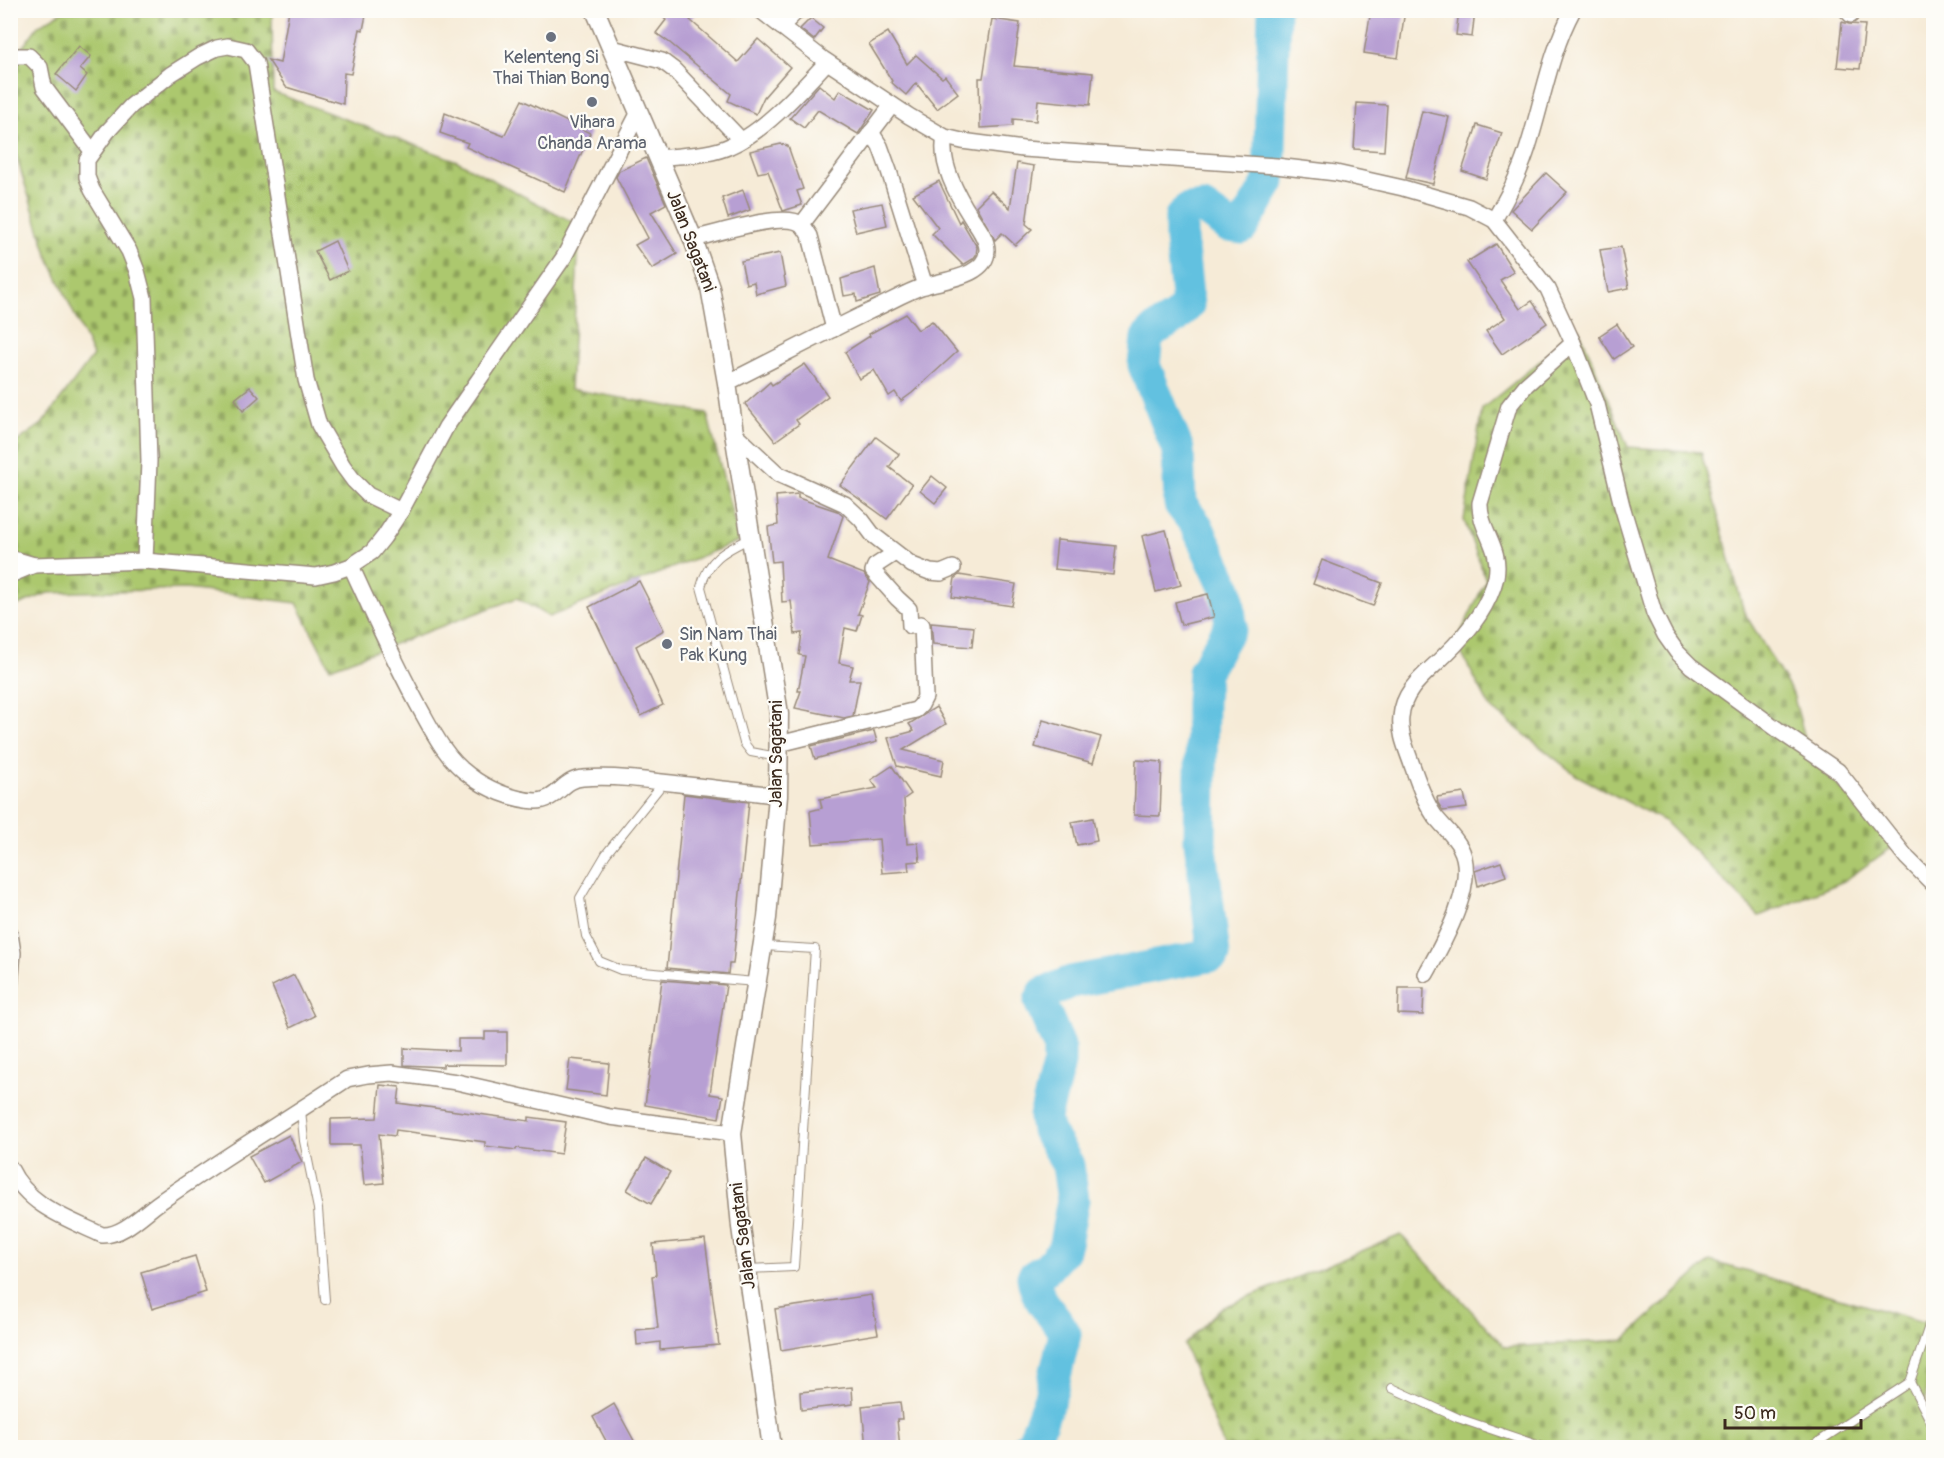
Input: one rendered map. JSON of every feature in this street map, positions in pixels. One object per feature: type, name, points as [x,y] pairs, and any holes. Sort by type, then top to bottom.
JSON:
[{"type":"street","name":"Jalan Sagatani","points":[[595,10],[693,239],[710,287],[728,383],[779,714],[778,796],[762,945],[732,1133],[746,1269],[772,1448]]},
{"type":"street","points":[[760,10],[827,62],[945,137],[1023,149],[1276,166],[1336,173],[1403,188],[1469,207],[1494,220],[1548,289],[1574,343],[1597,404],[1622,506],[1654,613],[1665,635],[1691,666],[1838,771],[1907,858],[1934,885]]},
{"type":"street","points":[[781,27],[798,10]]},
{"type":"street","points":[[1494,220],[1512,190],[1526,153],[1556,51],[1573,10]]},
{"type":"street","points":[[145,561],[149,461],[144,298],[129,250],[92,190],[87,177],[87,160],[131,106],[171,74],[198,57],[228,46],[246,50],[256,63],[306,380],[319,425],[354,481],[368,495],[401,511]]},
{"type":"street","points":[[612,48],[662,61],[674,70],[741,140]]},
{"type":"street","points":[[10,56],[29,56],[40,67],[44,87],[93,151]]},
{"type":"street","points":[[658,158],[718,150],[741,140],[778,112],[827,62]]},
{"type":"street","points":[[802,224],[892,105]]},
{"type":"street","points":[[10,558],[34,565],[145,561],[316,576],[351,566],[372,552],[401,511],[446,428],[564,256],[638,114]]},
{"type":"street","points":[[871,132],[880,147],[889,171],[925,286]]},
{"type":"street","points":[[728,383],[925,286],[960,278],[973,271],[981,263],[987,250],[984,237],[962,203],[951,178],[943,147],[945,137]]},
{"type":"street","points":[[693,239],[771,221],[792,220],[802,224],[812,243],[834,329]]},
{"type":"street","points":[[1426,974],[1451,930],[1457,913],[1465,877],[1464,858],[1459,844],[1434,814],[1421,790],[1402,737],[1400,719],[1402,709],[1407,694],[1422,676],[1445,656],[1477,618],[1492,590],[1497,558],[1481,517],[1480,503],[1509,406],[1526,385],[1574,343]]},
{"type":"street","points":[[734,433],[778,474],[845,504],[861,519],[873,535],[912,565],[930,572],[941,573],[953,568]]},
{"type":"street","points":[[779,751],[916,710],[921,705],[925,697],[922,625],[910,627],[909,609],[873,571],[875,566],[895,553]]},
{"type":"street","points":[[10,574],[34,565]]},
{"type":"street","points":[[351,566],[402,676],[440,745],[468,775],[492,789],[527,800],[538,801],[553,797],[568,782],[581,778],[664,782],[778,796]]},
{"type":"street","points":[[10,934],[13,953],[10,987]]},
{"type":"street","points":[[10,1168],[21,1188],[47,1210],[102,1235],[108,1235],[124,1228],[188,1182],[347,1079],[392,1073],[458,1082],[610,1117],[732,1133]]},
{"type":"lane","points":[[751,538],[716,558],[705,570],[701,587],[744,743],[751,752],[779,751]]},
{"type":"lane","points":[[664,782],[606,854],[580,898],[586,936],[598,961],[621,970],[757,982]]},
{"type":"lane","points":[[746,1269],[794,1267],[815,949],[762,945]]},
{"type":"lane","points":[[301,1110],[304,1141],[318,1209],[326,1300]]},
{"type":"lane","points":[[1809,1448],[1910,1382],[1934,1311]]},
{"type":"lane","points":[[1910,1382],[1934,1428]]},
{"type":"lane","points":[[1392,1388],[1458,1418],[1546,1448]]},
{"type":"green space","points":[[63,11],[272,11],[273,92],[457,161],[580,226],[570,389],[707,413],[739,541],[549,617],[517,598],[330,668],[297,603],[186,589],[48,593],[11,608],[11,446],[42,424],[93,356],[47,254],[18,162],[11,131],[11,63],[38,26]]},
{"type":"green space","points":[[1579,329],[1628,447],[1701,452],[1744,612],[1793,694],[1811,760],[1898,843],[1844,881],[1759,916],[1666,822],[1576,775],[1490,707],[1456,643],[1486,580],[1464,520],[1482,409]]},
{"type":"green space","points":[[1401,1235],[1505,1347],[1624,1340],[1710,1261],[1930,1324],[1924,1426],[1933,1436],[1933,1447],[1224,1447],[1184,1345],[1221,1308]]},
{"type":"building","points":[[289,10],[367,10],[363,30],[360,29],[351,74],[344,73],[343,104],[286,87],[268,60],[280,63]]},
{"type":"building","points":[[655,10],[698,10],[690,20],[738,62],[758,39],[790,67],[764,97],[756,114],[728,101],[731,94],[656,33],[666,20]]},
{"type":"building","points":[[1371,10],[1405,10],[1398,58],[1364,53]]},
{"type":"building","points":[[1459,10],[1475,10],[1472,37],[1456,35]]},
{"type":"building","points":[[811,18],[823,28],[814,40],[800,29]]},
{"type":"building","points":[[992,19],[1020,23],[1014,66],[1093,73],[1090,105],[1038,100],[1036,121],[1013,119],[1013,126],[980,128],[979,78],[983,78]]},
{"type":"building","points":[[1842,22],[1865,25],[1860,69],[1837,67]]},
{"type":"building","points":[[888,32],[907,64],[916,55],[942,78],[945,76],[958,93],[937,109],[916,83],[906,95],[891,82],[869,44]]},
{"type":"building","points":[[79,46],[91,56],[80,69],[87,75],[76,91],[56,74]]},
{"type":"building","points":[[819,85],[835,98],[840,90],[874,110],[858,134],[818,110],[804,128],[790,118]]},
{"type":"building","points":[[522,100],[590,133],[565,192],[466,147],[468,143],[440,133],[445,113],[504,136]]},
{"type":"building","points":[[1357,103],[1387,105],[1384,151],[1354,149]]},
{"type":"building","points":[[1422,111],[1449,117],[1433,184],[1406,178]]},
{"type":"building","points":[[1477,125],[1502,133],[1486,179],[1462,171]]},
{"type":"building","points":[[781,144],[788,146],[803,189],[797,191],[802,205],[783,211],[768,171],[758,173],[750,151]]},
{"type":"building","points":[[646,158],[666,204],[651,212],[677,254],[652,269],[635,245],[648,238],[616,177],[619,171]]},
{"type":"building","points":[[1017,163],[1034,166],[1026,224],[1032,229],[1015,245],[1002,233],[995,240],[976,206],[991,191],[1010,208]]},
{"type":"building","points":[[1546,173],[1567,192],[1532,229],[1511,210]]},
{"type":"building","points":[[939,181],[959,223],[961,220],[977,247],[973,259],[963,265],[932,234],[938,228],[913,195]]},
{"type":"building","points":[[743,190],[750,210],[728,218],[722,198]]},
{"type":"building","points":[[882,203],[887,225],[856,232],[850,209]]},
{"type":"building","points":[[335,241],[348,271],[330,280],[315,251]]},
{"type":"building","points":[[1496,244],[1514,272],[1500,280],[1520,309],[1532,301],[1547,323],[1502,354],[1486,331],[1505,318],[1467,262]]},
{"type":"building","points":[[1621,247],[1629,288],[1608,292],[1600,250]]},
{"type":"building","points":[[780,253],[786,286],[756,294],[754,282],[746,284],[741,261]]},
{"type":"building","points":[[875,268],[880,295],[857,302],[856,294],[844,296],[841,279]]},
{"type":"building","points":[[906,314],[918,330],[932,321],[957,352],[901,401],[895,392],[889,396],[874,370],[859,379],[845,352],[870,336],[869,334]]},
{"type":"building","points":[[1617,324],[1632,347],[1614,359],[1599,336]]},
{"type":"building","points":[[805,364],[828,396],[796,420],[799,424],[775,441],[745,404],[770,382],[772,385]]},
{"type":"building","points":[[250,387],[259,397],[243,411],[235,399]]},
{"type":"building","points":[[876,437],[899,454],[889,467],[912,485],[887,519],[840,485]]},
{"type":"building","points":[[932,476],[947,488],[935,503],[920,491]]},
{"type":"building","points":[[798,494],[798,498],[837,511],[843,516],[828,560],[864,574],[870,582],[858,614],[862,615],[857,631],[845,628],[839,663],[853,666],[849,680],[860,680],[853,716],[844,718],[795,708],[801,691],[798,691],[805,656],[799,655],[802,633],[795,634],[791,601],[782,602],[780,561],[772,562],[768,527],[778,525],[776,496]]},
{"type":"building","points":[[1166,530],[1181,585],[1156,592],[1142,536]]},
{"type":"building","points":[[1057,540],[1116,546],[1113,575],[1054,569]]},
{"type":"building","points":[[1322,560],[1382,583],[1373,606],[1313,584]]},
{"type":"building","points":[[959,575],[1016,584],[1012,606],[952,597],[955,578]]},
{"type":"building","points":[[639,581],[664,630],[636,646],[663,705],[641,716],[589,607]]},
{"type":"building","points":[[1208,594],[1214,617],[1181,625],[1175,602]]},
{"type":"building","points":[[931,623],[974,627],[972,647],[933,644]]},
{"type":"building","points":[[936,707],[946,724],[903,750],[944,760],[941,776],[897,766],[888,738],[914,731],[909,724]]},
{"type":"building","points":[[1043,720],[1101,737],[1093,763],[1035,747]]},
{"type":"building","points":[[874,731],[877,742],[815,759],[811,746]]},
{"type":"building","points":[[1136,760],[1162,762],[1160,816],[1134,815]]},
{"type":"building","points":[[892,766],[911,794],[904,799],[907,844],[918,843],[920,861],[908,862],[909,871],[882,873],[879,839],[813,844],[810,811],[822,808],[820,799],[877,788],[871,780]]},
{"type":"building","points":[[1464,793],[1467,808],[1443,811],[1438,803],[1437,797]]},
{"type":"building","points":[[684,794],[749,802],[733,964],[729,964],[728,974],[667,968]]},
{"type":"building","points":[[1093,818],[1097,841],[1077,845],[1072,822]]},
{"type":"building","points":[[1501,862],[1506,876],[1478,886],[1475,871]]},
{"type":"building","points":[[294,975],[314,1016],[290,1028],[272,986]]},
{"type":"building","points":[[662,980],[726,985],[710,1094],[723,1096],[719,1118],[645,1105]]},
{"type":"building","points":[[1399,988],[1424,988],[1423,1015],[1398,1014]]},
{"type":"building","points":[[485,1032],[507,1032],[507,1065],[443,1064],[443,1067],[404,1065],[404,1048],[458,1051],[458,1039],[485,1039]]},
{"type":"building","points":[[570,1059],[609,1063],[606,1095],[566,1090]]},
{"type":"building","points":[[380,1085],[400,1087],[398,1103],[529,1121],[529,1117],[566,1122],[561,1154],[485,1146],[485,1142],[396,1130],[395,1136],[379,1134],[384,1183],[364,1185],[360,1145],[331,1145],[331,1119],[377,1118]]},
{"type":"building","points":[[289,1135],[302,1162],[264,1183],[249,1156]]},
{"type":"building","points":[[646,1158],[670,1172],[651,1204],[627,1190]]},
{"type":"building","points":[[705,1239],[719,1345],[660,1350],[660,1342],[637,1345],[636,1330],[658,1328],[652,1276],[656,1275],[653,1244]]},
{"type":"building","points":[[195,1256],[206,1292],[152,1309],[141,1272]]},
{"type":"building","points":[[871,1295],[878,1334],[781,1350],[775,1309]]},
{"type":"building","points":[[852,1387],[853,1404],[801,1410],[800,1392]]},
{"type":"building","points":[[900,1402],[902,1419],[897,1419],[900,1448],[866,1448],[862,1406]]},
{"type":"building","points":[[614,1404],[638,1448],[610,1448],[593,1417]]},
{"type":"waterway","points":[[1025,1448],[1032,1445],[1050,1397],[1065,1334],[1038,1294],[1033,1277],[1047,1268],[1064,1249],[1073,1200],[1068,1165],[1047,1130],[1045,1117],[1059,1063],[1059,1046],[1040,1001],[1044,993],[1071,982],[1214,955],[1200,841],[1202,702],[1204,672],[1231,625],[1227,591],[1197,526],[1180,504],[1178,450],[1144,365],[1147,338],[1156,329],[1175,318],[1188,305],[1181,217],[1188,210],[1203,208],[1228,226],[1242,228],[1269,182],[1274,10]]},
{"type":"place","name":"Kelenteng Si Thai Thian Bong","points":[[551,37]]},
{"type":"place","name":"Vihara Chanda Arama","points":[[592,102]]},
{"type":"place","name":"Sin Nam Thai Pak Kung","points":[[667,644]]}]
